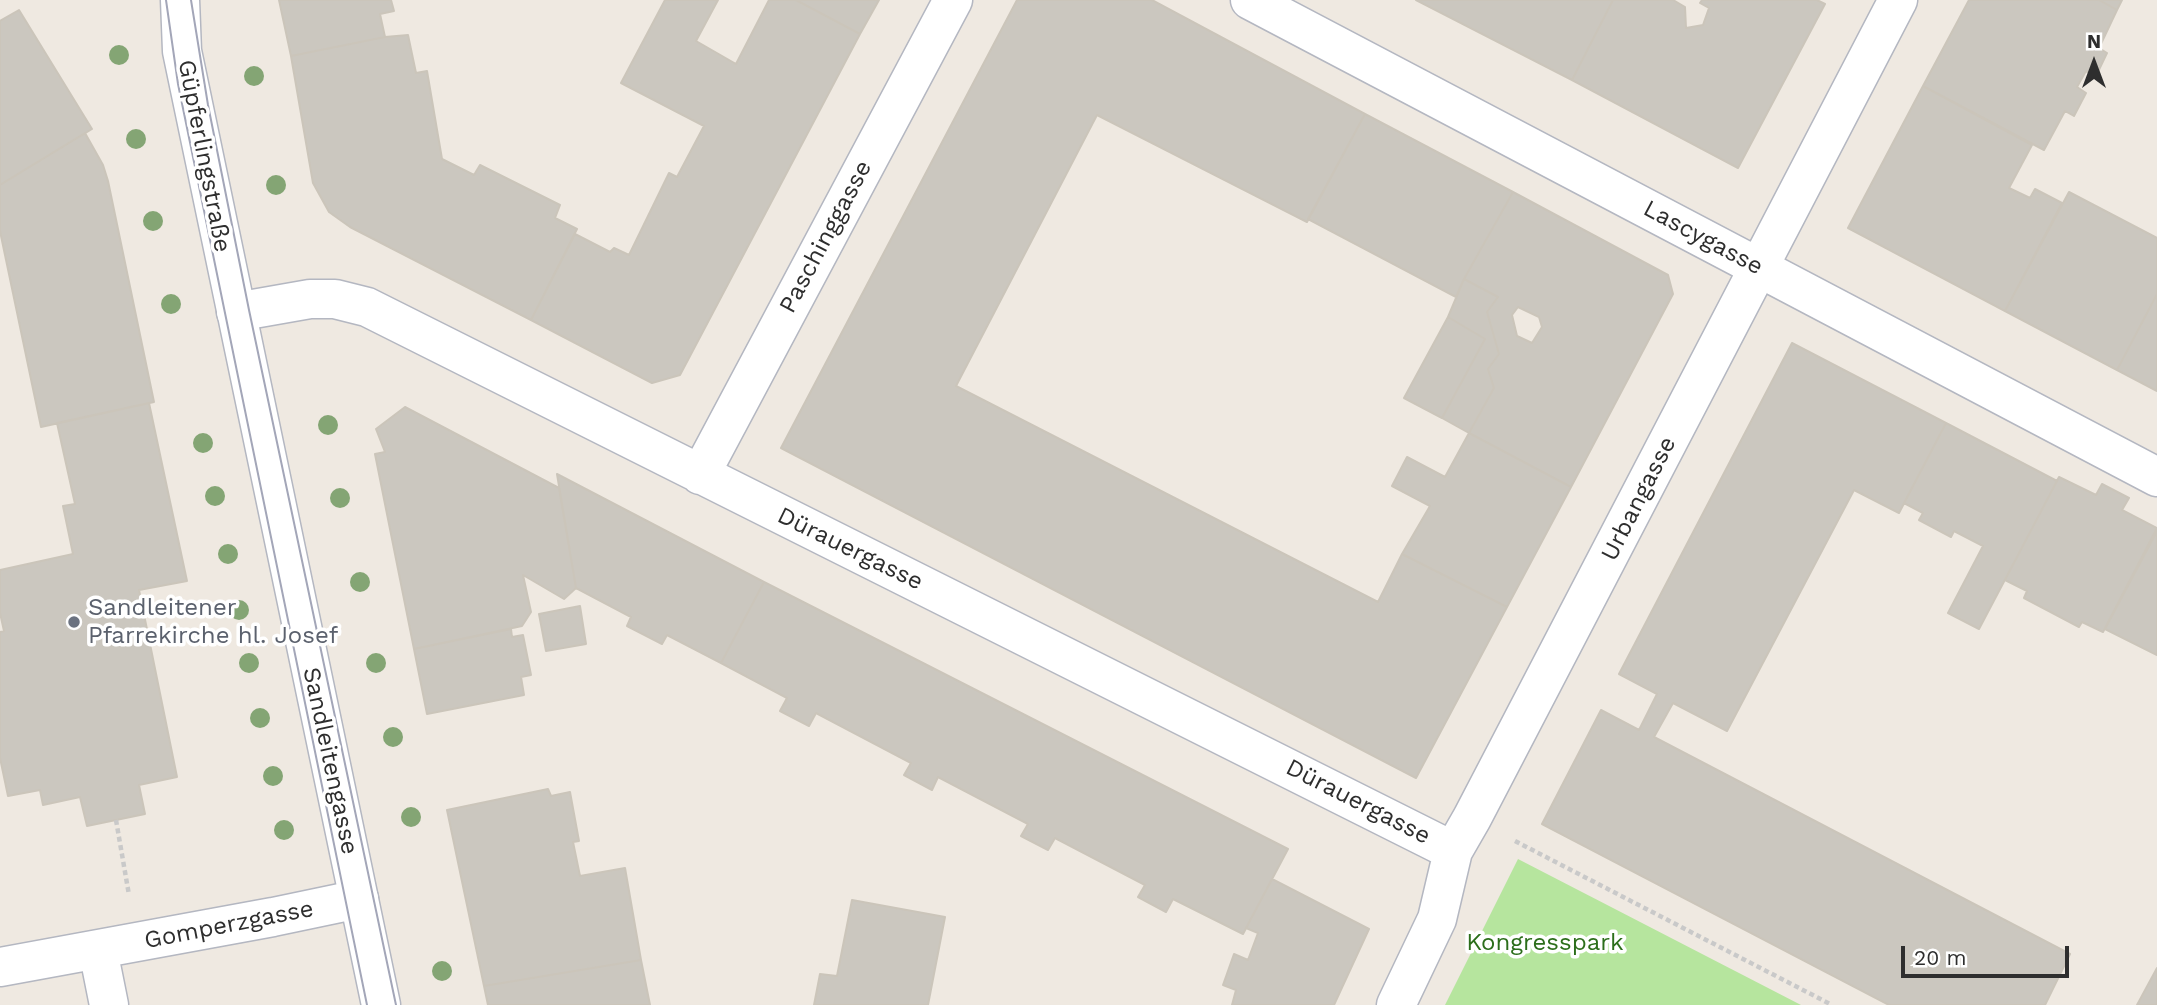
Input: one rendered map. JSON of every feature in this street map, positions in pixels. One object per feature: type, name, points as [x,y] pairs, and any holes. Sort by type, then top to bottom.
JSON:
[{"type":"street","name":"Güpferlingstraße","points":[[180,0],[182,51],[236,312]]},
{"type":"street","name":"Paschinggasse","points":[[700,475],[953,0]]},
{"type":"street","name":"Lascygasse","points":[[1250,0],[2157,477]]},
{"type":"street","name":"Urbangasse","points":[[1396,1005],[1437,919],[1453,851],[1898,0]]},
{"type":"street","name":"Dürauergasse","points":[[236,312],[310,299],[335,299],[367,307],[1453,851]]},
{"type":"street","name":"Sandleitengasse","points":[[236,312],[381,1005]]},
{"type":"street","name":"Gomperzgasse","points":[[0,967],[359,899]]},
{"type":"street","points":[[99,950],[109,1005]]},
{"type":"path","points":[[116,820],[130,900]]},
{"type":"path","points":[[1515,841],[1832,1005]]},
{"type":"green space","name":"Kongresspark","points":[[1518,859],[1801,1005],[1445,1005]]},
{"type":"building","points":[[279,0],[391,0],[394,11],[380,14],[385,37],[291,56]]},
{"type":"building","points":[[665,0],[718,0],[696,41],[736,64],[769,0],[796,0],[860,34],[680,375],[652,383],[531,320],[575,234],[610,252],[614,248],[629,255],[669,173],[677,177],[704,126],[621,83]]},
{"type":"building","points":[[796,0],[879,0],[860,34]]},
{"type":"building","points":[[1017,0],[1152,0],[1365,114],[1307,222],[1097,115],[956,386],[1378,602],[1402,554],[1507,607],[1416,778],[781,448]]},
{"type":"building","points":[[1416,0],[1613,0],[1572,80]]},
{"type":"building","points":[[1613,0],[1673,0],[1685,7],[1686,28],[1703,25],[1709,8],[1700,3],[1702,0],[1817,0],[1825,4],[1738,168],[1572,80]]},
{"type":"building","points":[[1969,0],[2099,0],[2117,10],[2099,48],[2107,53],[2096,76],[2086,71],[2077,87],[2086,93],[2074,116],[2065,111],[2044,150],[1923,86]]},
{"type":"building","points":[[2099,0],[2122,0],[2117,10]]},
{"type":"building","points":[[19,10],[92,129],[0,185],[0,21]]},
{"type":"building","points":[[408,35],[416,73],[427,71],[442,159],[474,175],[480,165],[560,205],[555,218],[577,229],[531,320],[350,227],[329,212],[313,183],[291,56]]},
{"type":"building","points":[[1923,86],[2032,145],[2009,188],[2030,198],[2035,189],[2062,203],[2005,311],[1848,228]]},
{"type":"building","points":[[1365,114],[1513,192],[1456,297],[1308,219]]},
{"type":"building","points":[[85,133],[103,165],[108,181],[154,402],[41,427],[0,231],[0,185]]},
{"type":"building","points":[[1513,192],[1668,275],[1673,294],[1571,487],[1469,433],[1494,388],[1488,369],[1499,354],[1487,312],[1498,297],[1464,279]],"holes":[[[1518,307],[1539,317],[1542,327],[1532,343],[1517,336],[1512,315]]]},
{"type":"building","points":[[2069,192],[2157,238],[2157,294],[2117,370],[2005,311]]},
{"type":"building","points":[[1464,279],[1498,297],[1487,312],[1499,354],[1488,369],[1494,388],[1469,433],[1442,418],[1485,339],[1448,317]]},
{"type":"building","points":[[2157,294],[2157,391],[2117,370]]},
{"type":"building","points":[[1448,317],[1485,339],[1442,418],[1404,398]]},
{"type":"building","points":[[1792,343],[1946,423],[1899,513],[1854,490],[1727,731],[1673,703],[1654,737],[2070,954],[2045,1005],[1889,1005],[1542,824],[1601,710],[1639,730],[1657,694],[1619,674]]},
{"type":"building","name":"Sandleitener Pfarrekirche hl. Josef","points":[[149,403],[187,581],[139,590],[177,777],[139,785],[145,814],[87,826],[80,797],[43,805],[40,790],[8,796],[0,758],[0,632],[4,631],[0,613],[0,570],[73,554],[63,506],[75,504],[57,423]]},
{"type":"building","points":[[405,407],[559,488],[576,588],[564,599],[523,575],[531,612],[522,626],[414,649],[375,454],[385,452],[376,429]]},
{"type":"building","points":[[1946,423],[2057,481],[1979,629],[1948,613],[1983,546],[1954,531],[1951,537],[1919,520],[1923,513],[1904,503]]},
{"type":"building","points":[[1469,433],[1571,487],[1507,607],[1402,554],[1430,506],[1392,486],[1407,457],[1445,477]]},
{"type":"building","points":[[557,474],[764,582],[721,663],[667,635],[662,644],[627,626],[631,617],[576,588]]},
{"type":"building","points":[[2059,477],[2096,495],[2102,484],[2129,498],[2122,510],[2157,528],[2103,632],[2082,622],[2079,627],[2024,598],[2027,591],[2005,580]]},
{"type":"building","points":[[2157,531],[2157,655],[2105,629]]},
{"type":"building","points":[[764,582],[1288,849],[1243,934],[1173,899],[1166,912],[1138,897],[1145,885],[1055,838],[1048,850],[1021,836],[1028,824],[938,777],[932,790],[904,775],[911,763],[816,713],[809,726],[780,711],[787,698],[721,663]]},
{"type":"building","points":[[580,606],[586,644],[546,651],[539,614]]},
{"type":"building","points":[[511,629],[512,637],[523,635],[531,675],[521,677],[524,695],[427,714],[414,649]]},
{"type":"building","points":[[548,789],[551,796],[570,792],[579,841],[573,842],[580,876],[625,868],[641,960],[484,986],[447,810]]},
{"type":"building","points":[[1272,879],[1369,929],[1334,1005],[1232,1005],[1236,990],[1223,985],[1234,954],[1248,960],[1258,933],[1246,928]]},
{"type":"building","points":[[852,900],[945,917],[928,1005],[814,1005],[820,974],[837,976]]},
{"type":"building","points":[[641,960],[650,1005],[488,1005],[484,986]]},
{"type":"building","points":[[2157,968],[2157,1005],[2137,1005]]},
{"type":"tram line","points":[[166,0],[178,84],[367,1005]]},
{"type":"tram line","points":[[191,0],[208,105],[249,310],[396,1005]]},
{"type":"place","name":"Sandleitener Pfarrekirche hl. Josef","points":[[74,622]]}]
